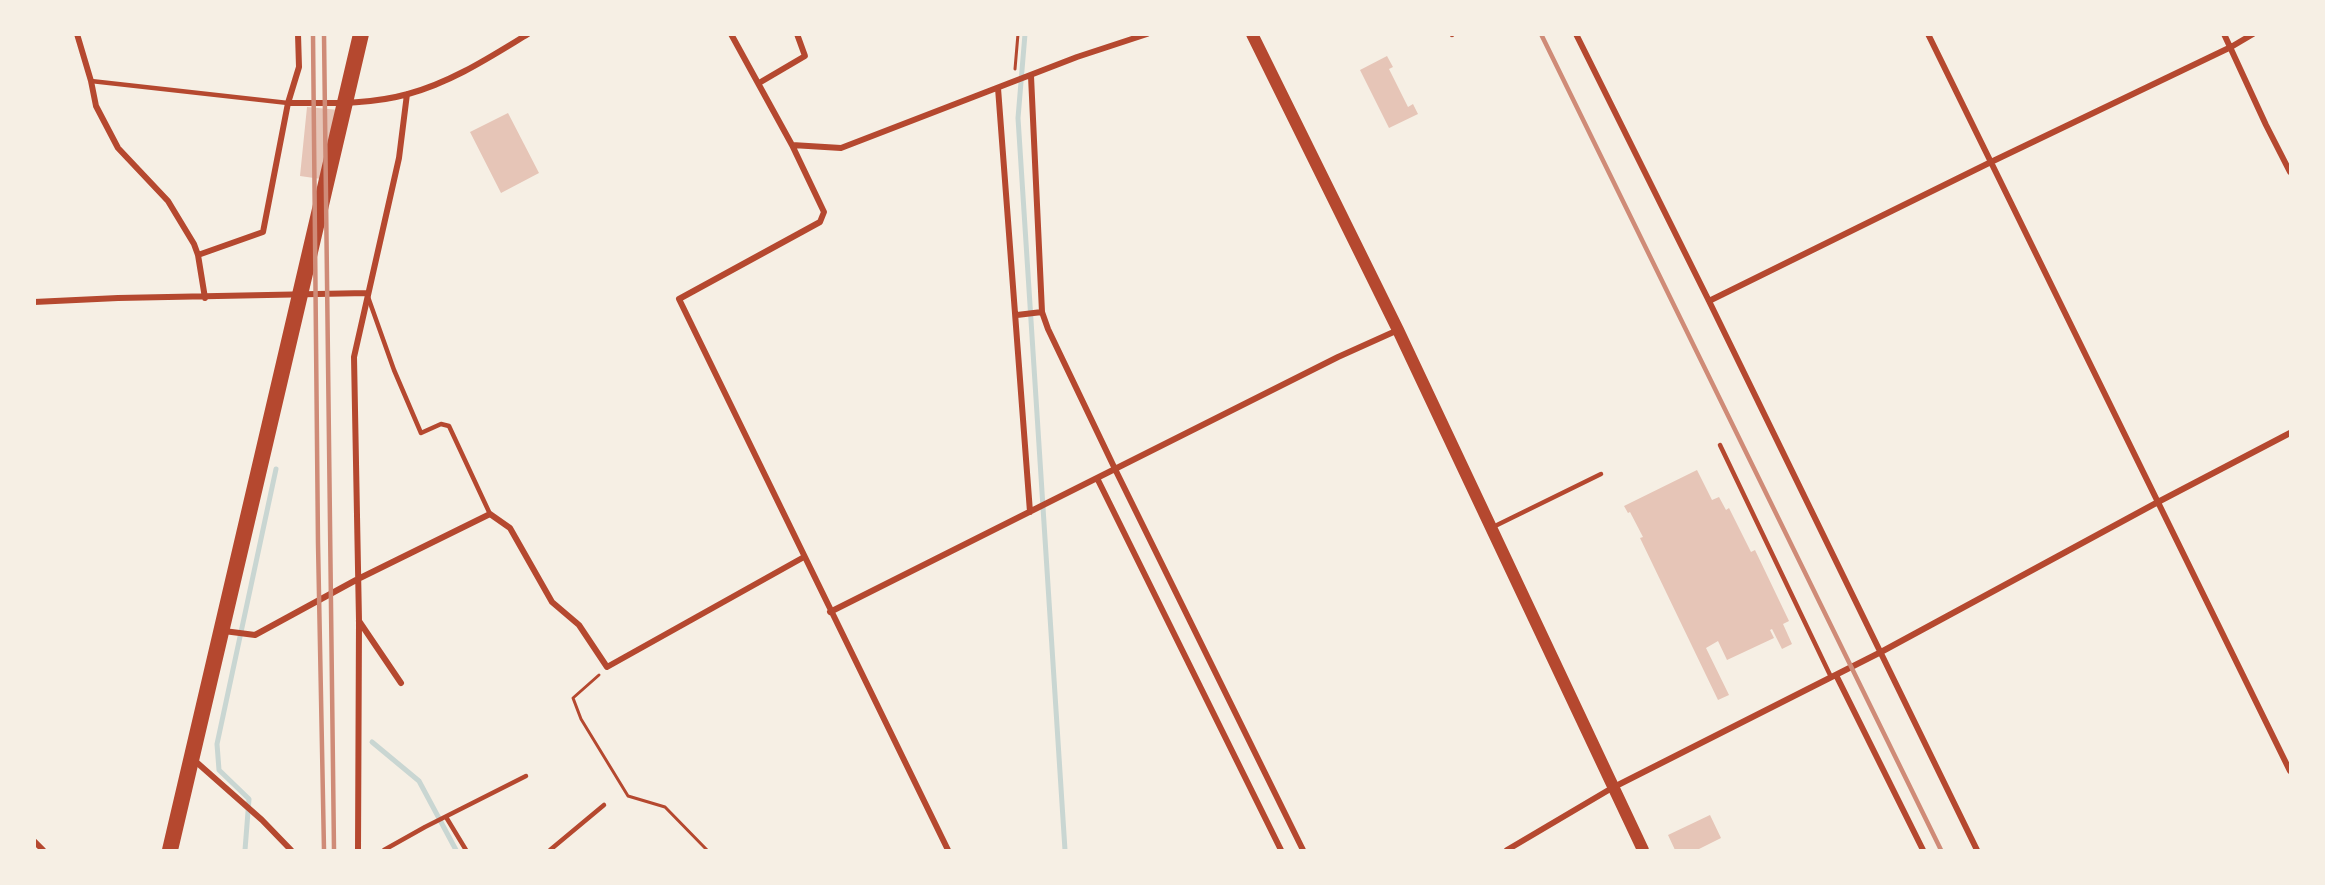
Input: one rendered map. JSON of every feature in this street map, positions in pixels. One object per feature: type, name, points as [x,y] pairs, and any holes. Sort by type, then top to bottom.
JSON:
[{"type":"highway","points":[[170,850],[192,757],[227,632],[301,293],[361,34]]},
{"type":"main road","points":[[1252,34],[1398,330],[1643,850]]},
{"type":"street","points":[[77,34],[96,106],[118,148],[168,201],[198,255],[205,298]]},
{"type":"street","points":[[198,255],[263,232],[288,103],[299,67],[298,34]]},
{"type":"street","points":[[288,103],[346,104],[407,94],[464,73],[528,34]]},
{"type":"street","points":[[731,34],[792,145],[824,212],[820,222],[679,299],[948,850]]},
{"type":"street","points":[[759,83],[804,56],[797,34]]},
{"type":"street","points":[[792,145],[841,148],[1077,57],[1147,34]]},
{"type":"street","points":[[1576,34],[1977,850]]},
{"type":"street","points":[[1928,34],[2290,771]]},
{"type":"street","points":[[2224,34],[2290,172]]},
{"type":"street","points":[[1709,301],[1990,162],[2231,47],[2253,34]]},
{"type":"street","points":[[1031,76],[1042,312],[1115,469],[1303,850]]},
{"type":"street","points":[[998,88],[1018,315],[1031,511]]},
{"type":"street","points":[[358,850],[359,621],[356,580],[354,357],[399,158],[407,94]]},
{"type":"street","points":[[34,303],[118,298],[367,293]]},
{"type":"street","points":[[1018,315],[1042,312]]},
{"type":"street","points":[[830,612],[1338,357],[1398,330]]},
{"type":"street","points":[[1507,850],[1612,788],[1881,652],[2290,433]]},
{"type":"street","points":[[1097,478],[1281,850]]},
{"type":"street","points":[[227,632],[253,635],[356,580],[490,514],[510,528],[552,602],[579,625],[607,668],[804,557]]},
{"type":"street","points":[[359,621],[401,684]]},
{"type":"street","points":[[1834,676],[1923,850]]},
{"type":"street","points":[[192,757],[291,850]]},
{"type":"street","points":[[34,841],[44,850]]},
{"type":"lane","points":[[91,81],[288,103]]},
{"type":"lane","points":[[367,293],[394,370],[421,433],[441,424],[449,426],[490,514]]},
{"type":"lane","points":[[1720,445],[1834,676]]},
{"type":"lane","points":[[1492,528],[1601,474]]},
{"type":"lane","points":[[384,850],[526,776]]},
{"type":"lane","points":[[550,850],[604,805]]},
{"type":"lane","points":[[446,817],[466,850]]},
{"type":"path","points":[[1013,82],[1018,34]]},
{"type":"path","points":[[607,668],[573,698],[581,719],[628,796],[665,807],[707,850]]},
{"type":"building","points":[[1387,56],[1393,67],[1389,69],[1408,107],[1413,104],[1418,114],[1389,128],[1360,70]]},
{"type":"building","points":[[307,107],[339,110],[321,179],[300,176]]},
{"type":"building","points":[[508,113],[539,173],[501,193],[470,132]]},
{"type":"building","points":[[1697,470],[1712,500],[1719,497],[1726,510],[1729,508],[1751,552],[1755,550],[1789,621],[1783,624],[1792,644],[1782,649],[1772,629],[1770,630],[1774,638],[1727,660],[1718,641],[1706,648],[1729,695],[1718,700],[1640,538],[1643,537],[1630,512],[1628,513],[1624,506]]},
{"type":"building","points":[[1710,815],[1721,838],[1697,850],[1675,850],[1668,835]]},
{"type":"waterway","points":[[1025,34],[1018,118],[1065,850]]},
{"type":"waterway","points":[[245,850],[249,799],[219,770],[217,744],[276,469]]},
{"type":"waterway","points":[[372,742],[419,781],[456,850]]},
{"type":"railway","points":[[313,34],[318,543],[324,850]]},
{"type":"railway","points":[[324,34],[334,850]]},
{"type":"railway","points":[[1541,34],[1941,850]]}]
